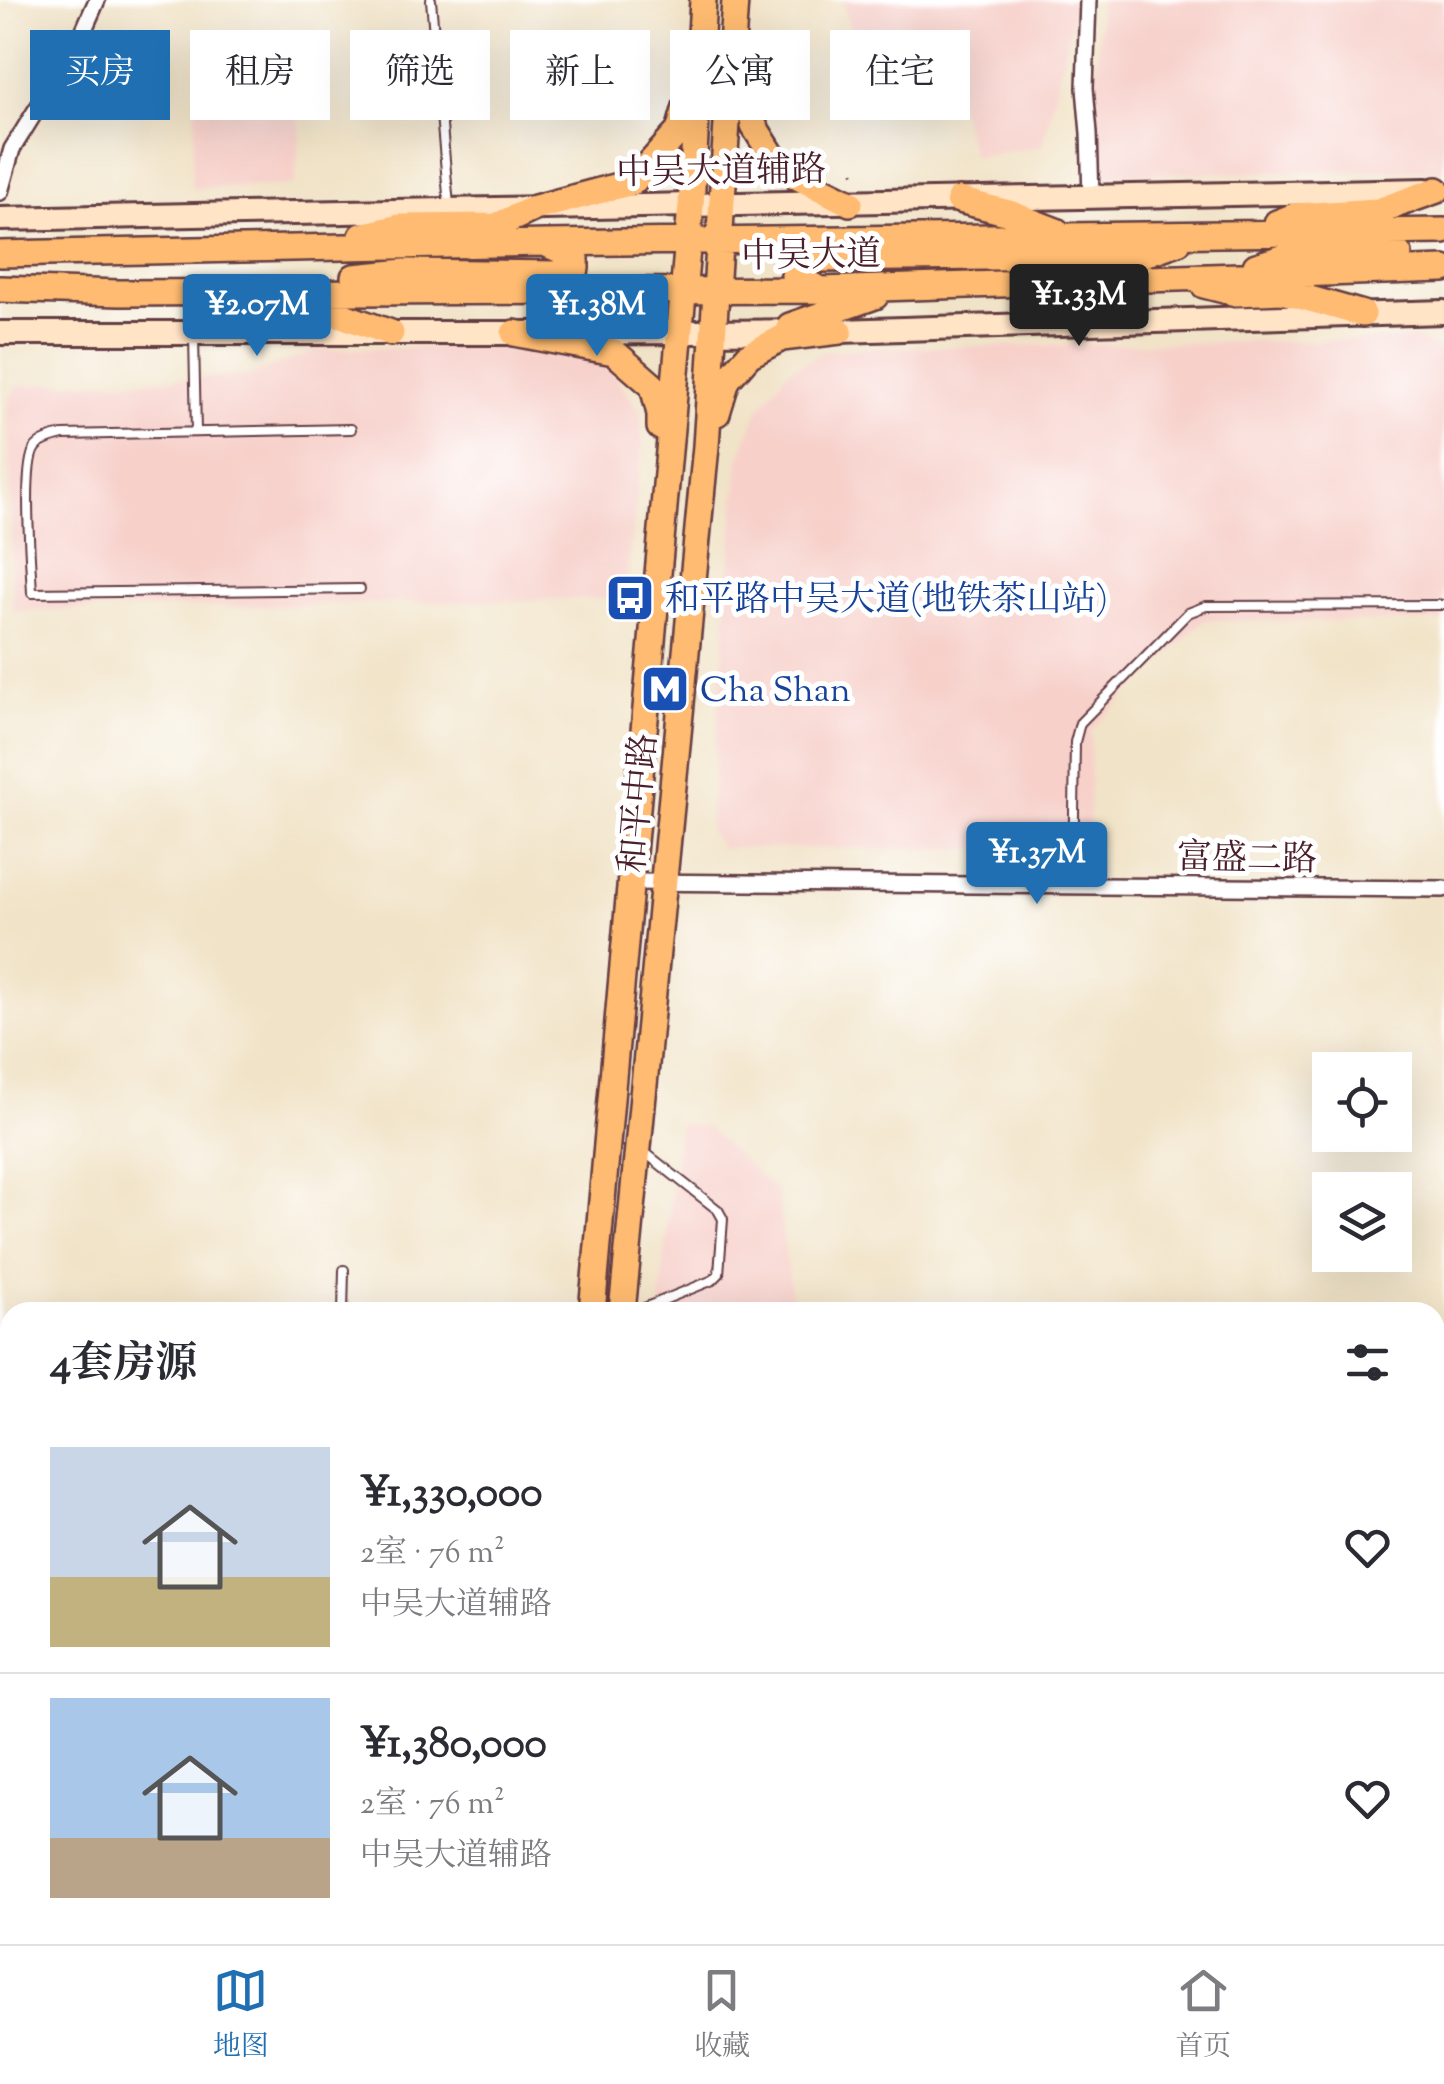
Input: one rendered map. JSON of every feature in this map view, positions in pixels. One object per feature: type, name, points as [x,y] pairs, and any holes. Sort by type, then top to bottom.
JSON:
[{"type":"main road","name":"和平中路","points":[[702,30],[703,0]]},
{"type":"main road","name":"和平中路","points":[[623,1302],[706,446],[735,8]]},
{"type":"main road","points":[[735,8],[754,126],[780,168],[853,192]]},
{"type":"main road","points":[[305,248],[400,228],[496,226],[535,208],[633,182],[679,131],[682,120]]},
{"type":"main road","name":"和平中路","points":[[593,1302],[652,663],[697,120]]},
{"type":"main road","name":"中吴大道辅路","points":[[0,219],[691,206],[853,192],[959,200],[1440,190]]},
{"type":"main road","points":[[1242,234],[1295,216],[1378,211],[1440,190]]},
{"type":"main road","points":[[959,200],[1008,213],[1070,237]]},
{"type":"main road","name":"中吴大道","points":[[0,257],[544,243],[1444,231]]},
{"type":"main road","points":[[822,290],[794,276],[795,266],[822,260],[1141,255],[1197,235]]},
{"type":"main road","points":[[219,291],[405,272],[561,274],[576,269],[576,257],[544,243]]},
{"type":"main road","points":[[119,293],[94,284],[94,275],[113,265],[268,262],[394,246]]},
{"type":"main road","points":[[1222,276],[1296,254],[1444,254]]},
{"type":"main road","points":[[0,257],[7,263],[6,272],[0,274]]},
{"type":"main road","name":"中吴大道","points":[[0,289],[119,293],[822,290],[1444,269]]},
{"type":"main road","points":[[1175,277],[1236,293],[1282,291],[1363,314]]},
{"type":"main road","points":[[776,331],[898,287]]},
{"type":"main road","points":[[278,292],[391,333]]},
{"type":"main road","points":[[0,333],[713,332],[1363,314],[1437,316]]},
{"type":"main road","points":[[706,446],[728,380],[749,356],[782,338],[840,330]]},
{"type":"main road","points":[[514,333],[614,352],[653,386],[660,414],[663,502]]},
{"type":"street","points":[[0,192],[12,149],[79,42],[97,0]]},
{"type":"street","points":[[1088,0],[1085,88],[1091,197]]},
{"type":"street","name":"富盛二路","points":[[630,882],[1444,888]]},
{"type":"lane","points":[[431,0],[450,210]]},
{"type":"lane","points":[[194,333],[196,432]]},
{"type":"lane","points":[[351,428],[48,438],[35,448],[28,469],[32,593],[360,589]]},
{"type":"lane","points":[[1073,885],[1075,742],[1080,723],[1188,613],[1206,606],[1444,605]]},
{"type":"lane","points":[[638,1147],[723,1218],[720,1274],[659,1302]]},
{"type":"lane","points":[[342,1302],[344,1270]]},
{"type":"path","points":[[853,192],[854,171]]},
{"type":"shaded area","points":[[842,0],[1077,0],[1042,146],[973,157],[963,120],[970,120],[970,30],[852,30]]},
{"type":"shaded area","points":[[1100,0],[1444,0],[1444,170],[1101,174],[1096,87]]},
{"type":"shaded area","points":[[195,120],[297,120],[301,128],[294,185],[191,188]]},
{"type":"shaded area","points":[[1419,339],[1444,358],[1444,622],[1204,620],[1091,730],[1088,849],[721,848],[709,831],[739,459],[759,409],[788,371],[825,351],[871,348]]},
{"type":"shaded area","points":[[513,345],[584,353],[612,370],[640,412],[643,442],[624,598],[13,611],[8,410],[17,385],[248,376],[318,350]]},
{"type":"shaded area","points":[[679,1124],[706,1127],[777,1192],[792,1301],[660,1302]]},
{"type":"place","name":"和平路中吴大道(地铁茶山站)","points":[[630,598]]},
{"type":"place","name":"Cha Shan","points":[[665,689]]}]
